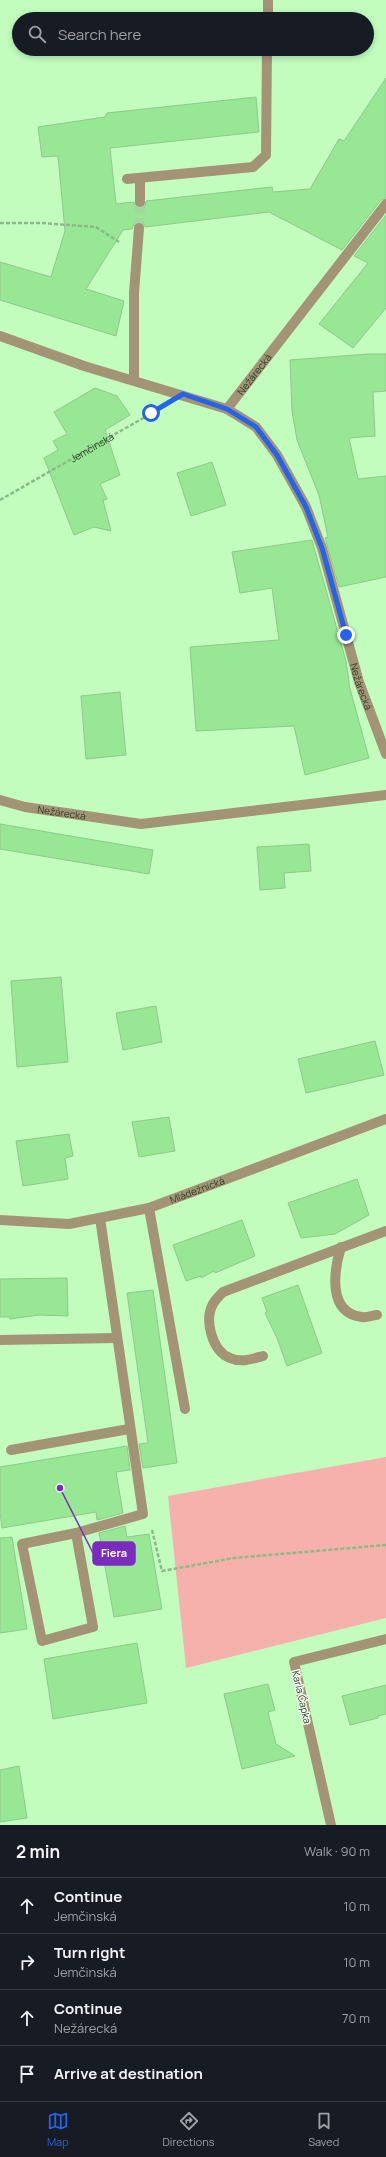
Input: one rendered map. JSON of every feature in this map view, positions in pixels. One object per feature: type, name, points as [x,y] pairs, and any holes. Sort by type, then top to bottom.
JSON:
[{"type":"street","points":[[268,0],[268,12]]},
{"type":"street","points":[[127,179],[253,167],[266,155],[267,56]]},
{"type":"street","points":[[140,178],[140,202]]},
{"type":"street","name":"Nežárecká","points":[[386,204],[227,409],[256,427],[277,455],[306,507],[322,548],[359,682],[386,754]]},
{"type":"street","points":[[134,380],[134,293],[139,228]]},
{"type":"street","points":[[0,336],[84,366],[183,394],[227,409]]},
{"type":"street","name":"Nežárecká","points":[[0,800],[25,807],[141,824],[386,795]]},
{"type":"street","name":"Mládežnická","points":[[0,1220],[69,1224],[149,1208],[386,1119]]},
{"type":"street","points":[[149,1208],[184,1409]]},
{"type":"street","points":[[76,1533],[93,1627],[42,1641],[22,1544],[76,1533],[143,1514],[129,1429],[100,1218]]},
{"type":"street","points":[[263,1356],[242,1361],[229,1358],[217,1348],[212,1336],[209,1315],[213,1304],[223,1292],[386,1231]]},
{"type":"street","points":[[341,1247],[335,1274],[335,1290],[340,1302],[349,1313],[362,1317],[377,1315]]},
{"type":"street","points":[[0,1340],[117,1338]]},
{"type":"street","points":[[11,1450],[129,1429]]},
{"type":"street","name":"Karla Čapka","points":[[331,1825],[294,1662],[386,1639]]},
{"type":"path","points":[[0,223],[41,223],[96,227],[113,237],[137,257]]},
{"type":"path","name":"Jemčinská","points":[[0,500],[183,394]]},
{"type":"path","points":[[143,1514],[153,1532],[162,1571],[234,1558],[386,1545]]},
{"type":"shaded area","points":[[386,1457],[386,1618],[186,1668],[168,1496]]},
{"type":"building","points":[[386,78],[386,198],[381,200],[342,250],[269,212],[145,227],[143,223],[139,222],[134,224],[132,229],[123,230],[86,289],[124,301],[116,336],[0,300],[0,262],[51,277],[65,231],[58,156],[42,157],[38,127],[105,117],[107,113],[256,97],[259,132],[110,148],[116,204],[134,202],[136,207],[140,208],[145,206],[146,201],[272,187],[273,192],[310,189],[339,139],[344,141]]},
{"type":"building","points":[[386,215],[386,308],[353,348],[319,324],[368,263],[354,256]]},
{"type":"building","points":[[386,354],[386,391],[373,392],[375,436],[349,438],[358,479],[386,476],[386,577],[339,587],[325,538],[328,537],[319,495],[297,440],[292,411],[290,360]]},
{"type":"building","points":[[95,388],[117,396],[130,415],[105,430],[120,475],[100,484],[107,499],[103,500],[111,531],[94,527],[74,535],[44,458],[58,450],[53,441],[67,434],[54,412]]},
{"type":"building","points":[[212,462],[226,505],[191,516],[177,473]]},
{"type":"building","points":[[312,540],[346,661],[350,689],[369,758],[305,775],[294,726],[196,731],[190,647],[279,640],[272,588],[240,593],[232,552]]},
{"type":"building","points":[[120,692],[126,755],[86,759],[81,696]]},
{"type":"building","points":[[0,824],[153,850],[149,874],[0,849]]},
{"type":"building","points":[[309,844],[311,871],[284,873],[285,888],[260,890],[257,847]]},
{"type":"building","points":[[61,977],[68,1062],[17,1067],[11,981]]},
{"type":"building","points":[[156,1006],[162,1042],[123,1050],[116,1013]]},
{"type":"building","points":[[375,1041],[384,1075],[306,1093],[298,1059]]},
{"type":"building","points":[[169,1117],[175,1151],[139,1157],[132,1122]]},
{"type":"building","points":[[69,1134],[73,1156],[65,1158],[68,1179],[23,1186],[16,1141]]},
{"type":"building","points":[[357,1179],[369,1215],[335,1234],[301,1238],[288,1203]]},
{"type":"building","points":[[242,1220],[255,1256],[215,1273],[214,1271],[201,1278],[201,1276],[186,1281],[173,1245]]},
{"type":"building","points":[[67,1278],[68,1316],[39,1315],[10,1319],[10,1317],[0,1317],[0,1279]]},
{"type":"building","points":[[298,1285],[322,1353],[287,1366],[277,1338],[265,1313],[267,1312],[262,1298]]},
{"type":"building","points":[[153,1290],[177,1463],[143,1468],[139,1444],[148,1443],[127,1293]]},
{"type":"building","points":[[127,1446],[130,1470],[116,1472],[123,1513],[97,1520],[96,1512],[2,1528],[0,1513],[0,1467]]},
{"type":"building","points":[[125,1526],[127,1537],[149,1534],[162,1609],[114,1617],[99,1533]]},
{"type":"building","points":[[12,1537],[27,1629],[0,1633],[0,1538]]},
{"type":"building","points":[[137,1643],[147,1703],[53,1719],[44,1659]]},
{"type":"building","points":[[268,1684],[275,1710],[268,1712],[276,1744],[295,1756],[242,1769],[224,1694]]},
{"type":"building","points":[[386,1685],[386,1714],[378,1716],[378,1718],[350,1725],[342,1696]]},
{"type":"building","points":[[19,1766],[27,1818],[0,1822],[0,1770]]},
{"type":"tunnel","points":[[139,228],[140,202]]},
{"type":"place","name":"Fiera","points":[[60,1488]]},
{"type":"route","points":[[151,413],[183,394],[227,409],[256,427],[277,455],[306,507],[322,548],[346,635]]}]
